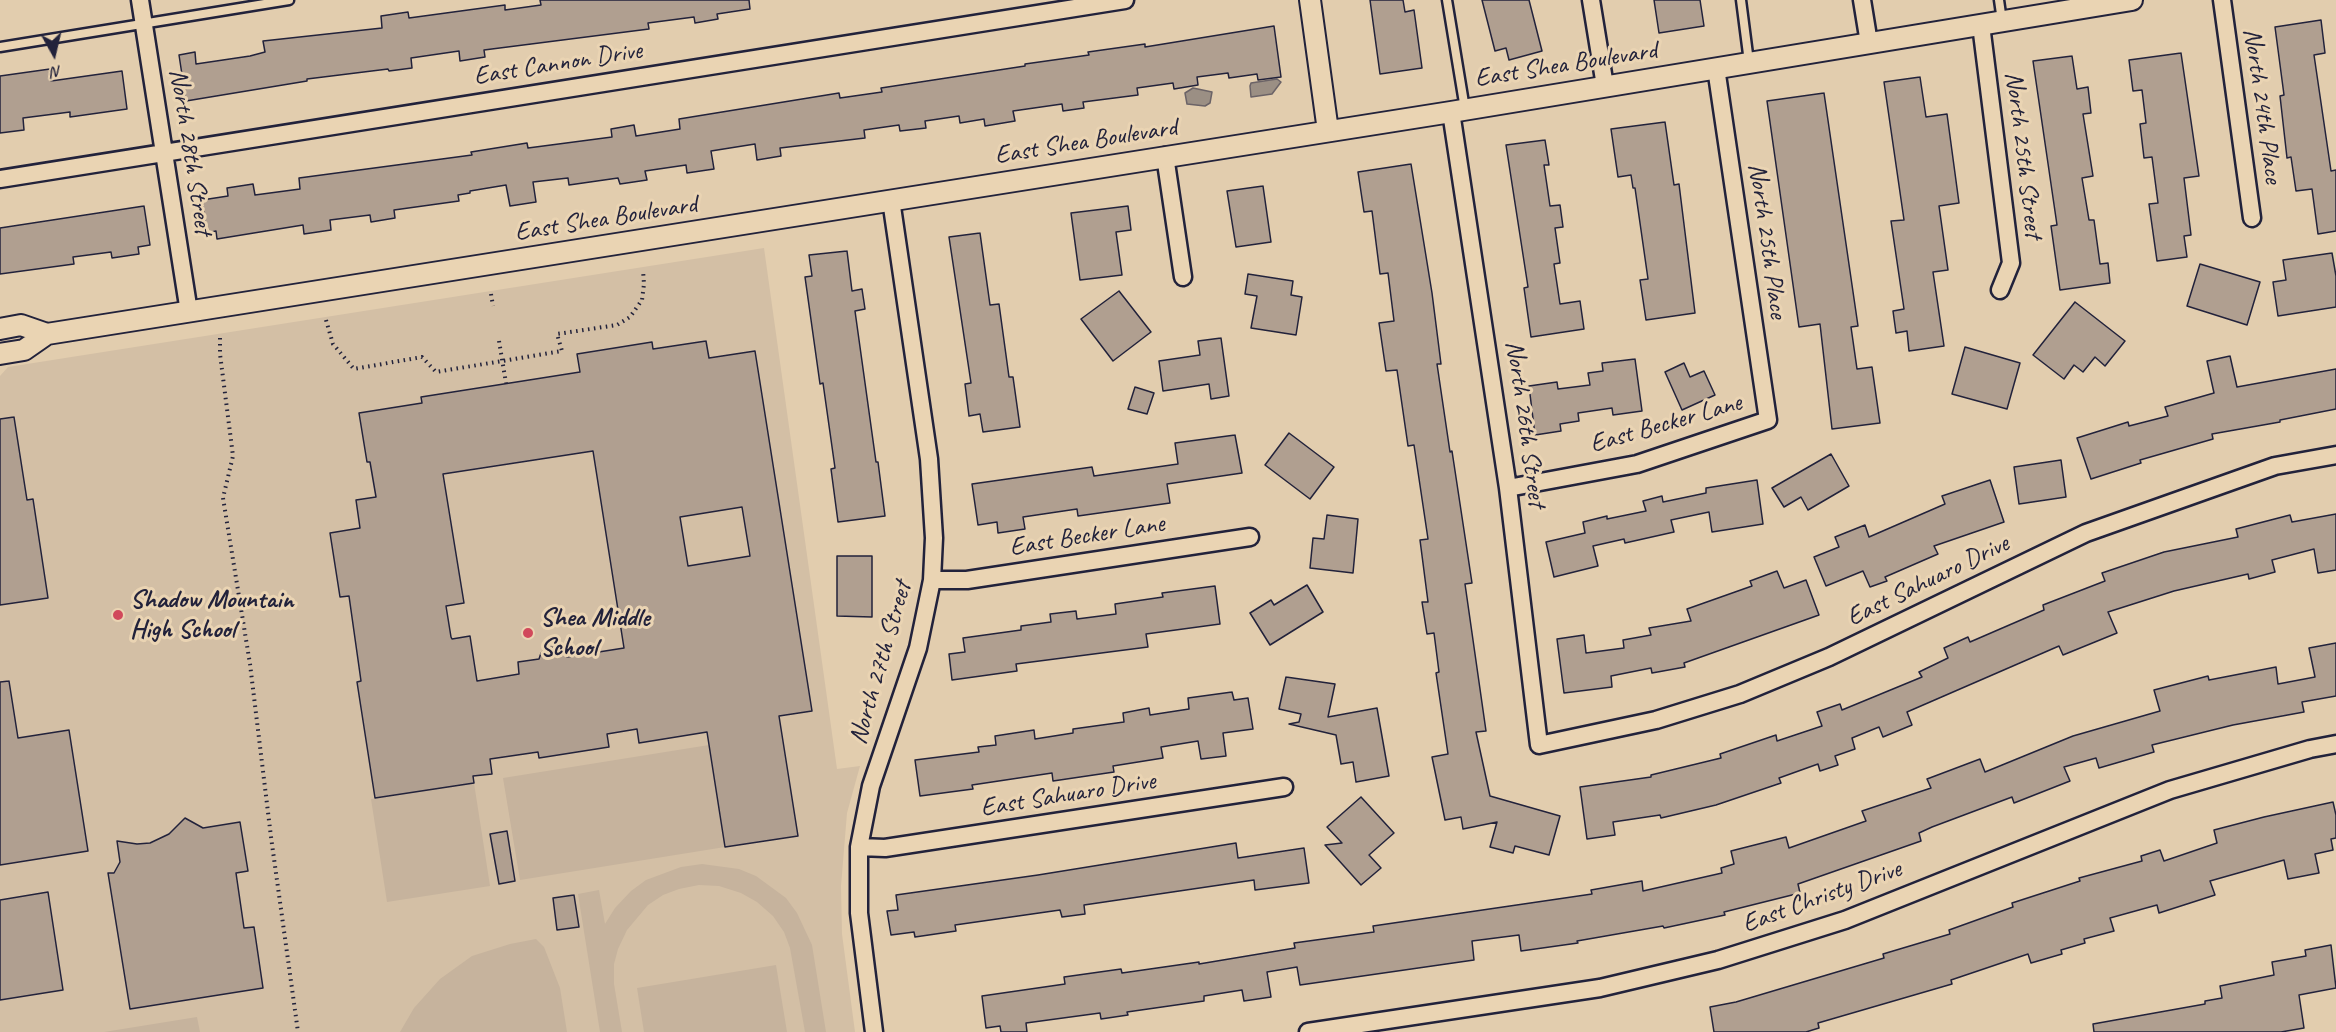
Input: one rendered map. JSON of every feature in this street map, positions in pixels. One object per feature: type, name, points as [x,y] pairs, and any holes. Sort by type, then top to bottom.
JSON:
[{"type":"street","name":"North 28th Street","points":[[140,0],[189,312]]},
{"type":"street","name":"East Cannon Drive","points":[[0,178],[1125,0]]},
{"type":"street","points":[[1310,0],[1328,131]]},
{"type":"street","points":[[1591,0],[1605,86]]},
{"type":"street","points":[[1862,0],[1869,43]]},
{"type":"street","name":"East Shea Boulevard","points":[[0,328],[21,326],[47,334],[1458,111],[2132,0]]},
{"type":"street","name":"North 24th Place","points":[[2222,0],[2252,218]]},
{"type":"street","name":"North 25th Street","points":[[1981,25],[2011,263],[2000,290]]},
{"type":"street","name":"North 25th Place","points":[[1716,68],[1768,420]]},
{"type":"street","name":"North 26th Street","points":[[1458,111],[1508,488],[1539,745]]},
{"type":"street","points":[[1165,156],[1183,277]]},
{"type":"street","name":"North 27th Street","points":[[874,1032],[859,913],[859,847],[871,786],[918,648],[932,580],[934,538],[933,498],[891,200]]},
{"type":"street","name":"East Shea Boulevard","points":[[0,354],[24,350],[47,334]]},
{"type":"street","name":"East Becker Lane","points":[[1508,488],[1637,464],[1768,420]]},
{"type":"street","name":"East Sahuaro Drive","points":[[1539,745],[1656,720],[1740,694],[1828,657],[2086,533],[2275,466],[2336,455]]},
{"type":"street","name":"East Becker Lane","points":[[932,580],[967,580],[1250,537]]},
{"type":"street","name":"East Christy Drive","points":[[1308,1032],[1600,988],[1718,960],[1845,920],[2170,790],[2310,749],[2336,744]]},
{"type":"street","name":"East Sahuaro Drive","points":[[859,847],[885,848],[1284,787]]},
{"type":"lane","points":[[0,47],[289,0]]},
{"type":"lane","points":[[1447,0],[1458,111]]},
{"type":"lane","points":[[1741,0],[1749,63]]},
{"type":"lane","points":[[1999,0],[2002,21]]},
{"type":"path","points":[[326,320],[333,344],[354,369],[422,357],[436,372],[562,351],[557,334],[617,325],[630,317],[642,300],[643,270]]},
{"type":"path","points":[[491,294],[493,306]]},
{"type":"path","points":[[220,338],[233,456],[223,498],[250,664],[298,1032]]},
{"type":"path","points":[[499,341],[506,384]]},
{"type":"shaded area","points":[[1277,79],[1281,82],[1272,94],[1251,97],[1251,83]]},
{"type":"shaded area","points":[[1193,88],[1212,92],[1210,103],[1205,106],[1187,104],[1185,93]]},
{"type":"shaded area","name":"Shea Middle School","points":[[764,248],[837,769],[860,766],[847,813],[841,886],[842,934],[855,1032],[0,1032],[0,376],[8,367]]},
{"type":"shaded area","points":[[709,745],[725,847],[520,880],[503,778]]},
{"type":"shaded area","points":[[474,783],[490,886],[387,902],[371,799]]},
{"type":"shaded area","points":[[702,864],[739,869],[756,876],[786,898],[797,913],[812,945],[826,1032],[805,1032],[790,948],[784,932],[773,916],[757,902],[741,893],[719,886],[699,885],[663,895],[648,905],[627,930],[614,964],[614,984],[622,1032],[600,1032],[578,894],[599,890],[605,924],[615,908],[631,891],[646,880],[681,867]]},
{"type":"shaded area","points":[[536,939],[544,947],[560,988],[567,1032],[400,1032],[414,1008],[440,979],[472,956],[510,944]]},
{"type":"shaded area","points":[[776,965],[787,1032],[644,1032],[637,988]]},
{"type":"shaded area","points":[[197,1017],[200,1032],[104,1032]]},
{"type":"building","points":[[540,0],[749,0],[750,9],[717,14],[718,19],[695,23],[694,17],[648,23],[649,29],[484,50],[485,57],[460,61],[459,51],[411,58],[412,68],[307,79],[307,81],[186,101],[179,55],[195,52],[196,64],[250,56],[265,52],[263,41],[382,28],[381,16],[408,12],[409,18],[505,5],[505,10],[541,5]]},
{"type":"building","points":[[1370,0],[1403,0],[1405,12],[1414,10],[1422,68],[1380,74]]},
{"type":"building","points":[[1482,0],[1529,0],[1542,51],[1509,60],[1506,48],[1495,51]]},
{"type":"building","points":[[1654,0],[1700,0],[1704,26],[1659,33]]},
{"type":"building","points":[[2321,20],[2325,53],[2314,55],[2331,171],[2336,170],[2336,231],[2318,234],[2312,189],[2296,191],[2291,157],[2287,158],[2280,96],[2284,95],[2275,27]]},
{"type":"building","points":[[1274,26],[1281,77],[1258,80],[1257,74],[1229,78],[1228,73],[1197,77],[1198,85],[1174,89],[1173,83],[1137,88],[1138,95],[1083,102],[1084,108],[1063,111],[1062,104],[1013,111],[1015,121],[985,126],[984,119],[960,123],[959,116],[925,121],[926,128],[900,131],[899,125],[864,130],[865,138],[780,148],[781,156],[757,160],[755,144],[711,151],[714,169],[687,173],[686,165],[645,171],[647,180],[620,184],[618,178],[569,185],[568,178],[533,182],[536,202],[510,206],[506,185],[458,195],[459,201],[394,210],[395,218],[371,222],[370,215],[330,220],[331,230],[304,234],[303,225],[217,239],[216,231],[207,233],[202,200],[228,196],[227,188],[253,184],[255,195],[300,189],[299,178],[472,155],[471,152],[527,143],[528,148],[612,137],[611,129],[634,125],[636,136],[680,129],[679,119],[839,93],[840,98],[882,92],[881,88],[1089,55],[1088,52],[1145,44],[1145,47]]},
{"type":"building","points":[[2181,53],[2199,176],[2184,178],[2191,235],[2184,236],[2187,257],[2157,261],[2149,204],[2158,203],[2152,157],[2144,158],[2140,124],[2146,123],[2142,90],[2133,91],[2129,60]]},
{"type":"building","points":[[2072,56],[2077,89],[2088,87],[2091,113],[2083,114],[2093,176],[2082,178],[2089,220],[2094,220],[2100,264],[2108,263],[2110,283],[2060,290],[2051,226],[2057,225],[2033,61]]},
{"type":"building","points":[[50,69],[51,81],[122,71],[127,109],[70,117],[70,112],[23,118],[24,130],[0,133],[0,76]]},
{"type":"building","points":[[1920,77],[1926,117],[1947,114],[1959,203],[1939,206],[1948,270],[1933,272],[1944,346],[1909,351],[1907,331],[1896,333],[1893,311],[1904,309],[1891,221],[1904,220],[1884,82]]},
{"type":"building","points":[[1824,93],[1858,326],[1851,327],[1857,369],[1872,367],[1880,423],[1832,429],[1820,324],[1799,327],[1767,101]]},
{"type":"building","points":[[1665,122],[1674,185],[1679,184],[1695,313],[1646,320],[1640,280],[1648,279],[1635,188],[1633,188],[1631,175],[1618,177],[1611,129]]},
{"type":"building","points":[[1545,140],[1549,165],[1544,165],[1550,206],[1560,205],[1563,227],[1555,228],[1560,263],[1554,264],[1560,304],[1580,301],[1584,329],[1531,337],[1524,288],[1528,287],[1506,145]]},
{"type":"building","points":[[1411,164],[1432,293],[1441,364],[1437,364],[1472,583],[1465,584],[1486,731],[1476,732],[1490,796],[1560,816],[1549,855],[1515,846],[1513,853],[1490,847],[1497,822],[1463,829],[1461,817],[1445,820],[1432,757],[1448,754],[1436,673],[1439,672],[1434,633],[1427,634],[1422,602],[1428,602],[1420,540],[1428,539],[1414,445],[1408,446],[1397,370],[1386,371],[1379,323],[1394,321],[1388,273],[1380,274],[1372,211],[1364,212],[1358,172]]},
{"type":"building","points":[[1263,186],[1271,242],[1236,247],[1227,191]]},
{"type":"building","points":[[144,206],[150,245],[138,247],[139,254],[112,258],[111,252],[73,257],[74,264],[0,274],[0,228]]},
{"type":"building","points":[[1128,206],[1131,230],[1116,232],[1122,275],[1080,280],[1071,213]]},
{"type":"building","points":[[980,233],[990,305],[999,304],[1009,377],[1013,377],[1020,427],[983,432],[980,414],[969,416],[965,384],[971,383],[949,237]]},
{"type":"building","points":[[847,251],[852,291],[862,289],[865,309],[855,311],[885,516],[838,522],[831,469],[835,468],[805,277],[812,276],[809,255]]},
{"type":"building","points":[[2332,253],[2336,276],[2336,307],[2278,316],[2273,282],[2286,280],[2283,260]]},
{"type":"building","points":[[2200,264],[2260,282],[2247,325],[2187,306]]},
{"type":"building","points":[[1248,274],[1293,281],[1291,295],[1302,297],[1296,335],[1251,328],[1257,296],[1245,294]]},
{"type":"building","points":[[1119,291],[1151,332],[1113,361],[1081,319]]},
{"type":"building","points":[[2075,302],[2125,341],[2105,366],[2095,357],[2083,372],[2074,365],[2064,379],[2033,355]]},
{"type":"building","points":[[1221,338],[1229,396],[1211,399],[1209,384],[1163,391],[1159,361],[1200,355],[1198,341]]},
{"type":"building","points":[[706,341],[709,358],[755,351],[812,711],[779,716],[798,836],[725,847],[707,732],[639,743],[637,729],[607,734],[609,747],[539,758],[538,752],[490,759],[492,774],[473,776],[474,783],[375,798],[357,682],[361,681],[349,596],[340,597],[330,533],[360,528],[356,500],[376,497],[370,462],[367,462],[359,413],[422,403],[421,397],[580,372],[577,354],[652,342],[653,349]],"holes":[[[593,451],[624,648],[567,657],[560,648],[548,647],[541,653],[539,659],[518,662],[519,674],[477,681],[470,636],[452,639],[451,637],[446,606],[464,603],[443,474]],[[742,507],[750,556],[688,566],[680,517]]]},
{"type":"building","points":[[1965,347],[2020,363],[2007,409],[1952,394]]},
{"type":"building","points":[[2230,356],[2237,387],[2336,369],[2336,409],[2212,434],[2213,439],[2140,460],[2141,463],[2091,479],[2077,438],[2128,422],[2129,426],[2168,416],[2165,407],[2214,393],[2207,361]]},
{"type":"building","points":[[1635,359],[1642,411],[1613,415],[1612,408],[1578,413],[1579,421],[1560,424],[1561,431],[1535,435],[1529,386],[1557,382],[1558,389],[1590,385],[1588,373],[1603,371],[1602,363]]},
{"type":"building","points":[[1684,363],[1690,377],[1704,371],[1715,395],[1682,410],[1665,372]]},
{"type":"building","points":[[1135,387],[1154,393],[1147,414],[1128,409]]},
{"type":"building","points":[[14,417],[27,500],[33,499],[48,598],[0,605],[0,419]]},
{"type":"building","points":[[1289,433],[1334,467],[1310,499],[1265,465]]},
{"type":"building","points":[[1235,435],[1242,473],[1167,484],[1170,503],[1078,516],[1077,509],[1023,517],[1025,529],[998,533],[997,522],[978,525],[972,484],[1092,467],[1094,476],[1178,464],[1175,443]]},
{"type":"building","points":[[1831,454],[1849,486],[1808,510],[1801,497],[1784,507],[1772,488]]},
{"type":"building","points":[[2061,460],[2066,497],[2019,504],[2014,467]]},
{"type":"building","points":[[1757,480],[1763,524],[1712,532],[1709,512],[1671,520],[1674,532],[1625,543],[1624,539],[1593,546],[1598,566],[1554,577],[1546,542],[1585,533],[1583,522],[1646,511],[1643,501],[1662,496],[1663,502],[1706,493],[1706,488]]},
{"type":"building","points":[[1990,480],[2004,522],[1934,546],[1938,554],[1885,577],[1887,581],[1870,587],[1863,571],[1826,586],[1814,557],[1839,547],[1835,537],[1865,525],[1869,537],[1945,504],[1942,496]]},
{"type":"building","points":[[2336,514],[2336,570],[2318,573],[2314,549],[2272,560],[2275,572],[2249,579],[2248,574],[2174,591],[2108,612],[2117,633],[2063,655],[2059,646],[1907,712],[1912,725],[1883,737],[1879,727],[1852,738],[1855,749],[1835,756],[1838,765],[1820,771],[1818,764],[1779,778],[1781,783],[1716,805],[1661,818],[1660,815],[1613,822],[1615,835],[1587,839],[1580,787],[1651,777],[1651,775],[1721,758],[1720,754],[1776,735],[1777,741],[1822,726],[1817,712],[1840,704],[1842,710],[1922,677],[1919,672],[1948,658],[1944,648],[1968,637],[1970,642],[2044,610],[2043,605],[2105,581],[2102,573],[2164,552],[2238,537],[2236,529],[2290,515],[2292,522]]},
{"type":"building","points":[[1327,515],[1358,519],[1353,573],[1310,568],[1313,538],[1324,539]]},
{"type":"building","points":[[837,556],[872,556],[872,617],[837,616]]},
{"type":"building","points":[[1777,571],[1784,588],[1806,580],[1819,615],[1684,663],[1685,667],[1652,673],[1651,668],[1611,676],[1612,687],[1564,693],[1557,639],[1584,635],[1586,653],[1624,648],[1623,640],[1651,635],[1649,628],[1691,621],[1687,609],[1752,586],[1750,581]]},
{"type":"building","points":[[1307,585],[1323,612],[1270,645],[1250,613],[1271,600],[1274,605]]},
{"type":"building","points":[[1215,586],[1220,624],[1146,634],[1148,647],[1016,664],[1017,671],[952,680],[949,654],[965,652],[963,638],[1021,630],[1021,626],[1051,622],[1050,614],[1076,611],[1077,619],[1116,614],[1115,604],[1163,597],[1162,593]]},
{"type":"building","points":[[2336,643],[2336,696],[2302,702],[2304,712],[2233,725],[2152,745],[2154,752],[2099,768],[2096,758],[2064,767],[2070,781],[2014,803],[2012,797],[1932,827],[1919,833],[1921,841],[1798,884],[1800,893],[1724,912],[1725,915],[1664,928],[1663,926],[1577,941],[1578,943],[1521,951],[1519,935],[1472,941],[1474,960],[1300,985],[1297,967],[1267,972],[1271,997],[1244,1001],[1242,990],[1204,996],[1204,1001],[1127,1012],[1128,1015],[1101,1019],[1100,1013],[1026,1023],[1027,1032],[1001,1032],[1000,1026],[986,1028],[982,996],[1065,984],[1064,977],[1121,969],[1122,973],[1199,962],[1199,964],[1295,948],[1294,943],[1374,932],[1373,926],[1592,894],[1591,890],[1642,881],[1643,891],[1722,873],[1721,868],[1734,864],[1731,851],[1786,837],[1789,848],[1866,821],[1862,811],[1931,788],[1927,779],[1980,759],[1985,772],[2073,736],[2160,711],[2154,690],[2208,676],[2209,680],[2276,667],[2278,684],[2315,677],[2309,648]]},
{"type":"building","points":[[1286,677],[1335,684],[1328,717],[1377,708],[1389,776],[1356,782],[1353,762],[1341,764],[1336,735],[1289,724],[1299,722],[1301,714],[1279,709]]},
{"type":"building","points":[[9,681],[18,738],[69,730],[88,851],[0,865],[0,682]]},
{"type":"building","points":[[1232,692],[1234,700],[1248,698],[1253,729],[1223,733],[1226,756],[1201,759],[1198,741],[1161,747],[1163,758],[1113,766],[1114,772],[1053,781],[1052,773],[972,785],[973,789],[920,796],[915,760],[979,752],[978,747],[996,745],[995,736],[1034,730],[1035,739],[1073,733],[1073,729],[1124,722],[1123,713],[1149,708],[1150,715],[1189,709],[1188,698]]},
{"type":"building","points":[[1361,797],[1394,833],[1369,855],[1381,868],[1361,885],[1325,845],[1342,843],[1327,827]]},
{"type":"building","points":[[2333,802],[2336,815],[2336,838],[2331,839],[2333,850],[2315,854],[2319,873],[2288,879],[2284,860],[2210,881],[2215,895],[2159,913],[2157,905],[2110,918],[2114,931],[2084,939],[2085,943],[2061,950],[2062,954],[2031,963],[2028,954],[1951,980],[1952,984],[1818,1023],[1819,1028],[1806,1032],[1714,1032],[1710,1007],[1736,1002],[1884,958],[1883,954],[1950,934],[1949,930],[2013,907],[2012,903],[2080,881],[2079,878],[2142,861],[2141,856],[2160,850],[2164,861],[2217,843],[2214,830]]},
{"type":"building","points":[[185,818],[203,828],[240,822],[248,871],[236,873],[244,928],[254,927],[263,988],[130,1009],[108,873],[114,873],[120,862],[117,841],[150,843],[169,834]]},
{"type":"building","points":[[507,831],[515,881],[499,884],[490,834]]},
{"type":"building","points":[[1236,843],[1238,858],[1304,848],[1309,883],[1255,890],[1254,880],[1084,905],[1085,914],[1062,917],[1060,910],[955,925],[956,931],[915,937],[914,932],[891,935],[887,911],[898,910],[896,895]]},
{"type":"building","points":[[48,892],[63,990],[0,1000],[0,900]]},
{"type":"building","points":[[574,895],[579,927],[557,930],[553,898]]},
{"type":"building","points":[[2331,945],[2336,988],[2299,995],[2304,1028],[2281,1032],[2094,1032],[2093,1024],[2205,1004],[2205,1001],[2222,998],[2220,986],[2274,975],[2272,962],[2306,956],[2305,950]]},
{"type":"place","name":"Shadow Mountain High School","points":[[118,615]]},
{"type":"place","name":"Shea Middle School","points":[[528,633]]}]
